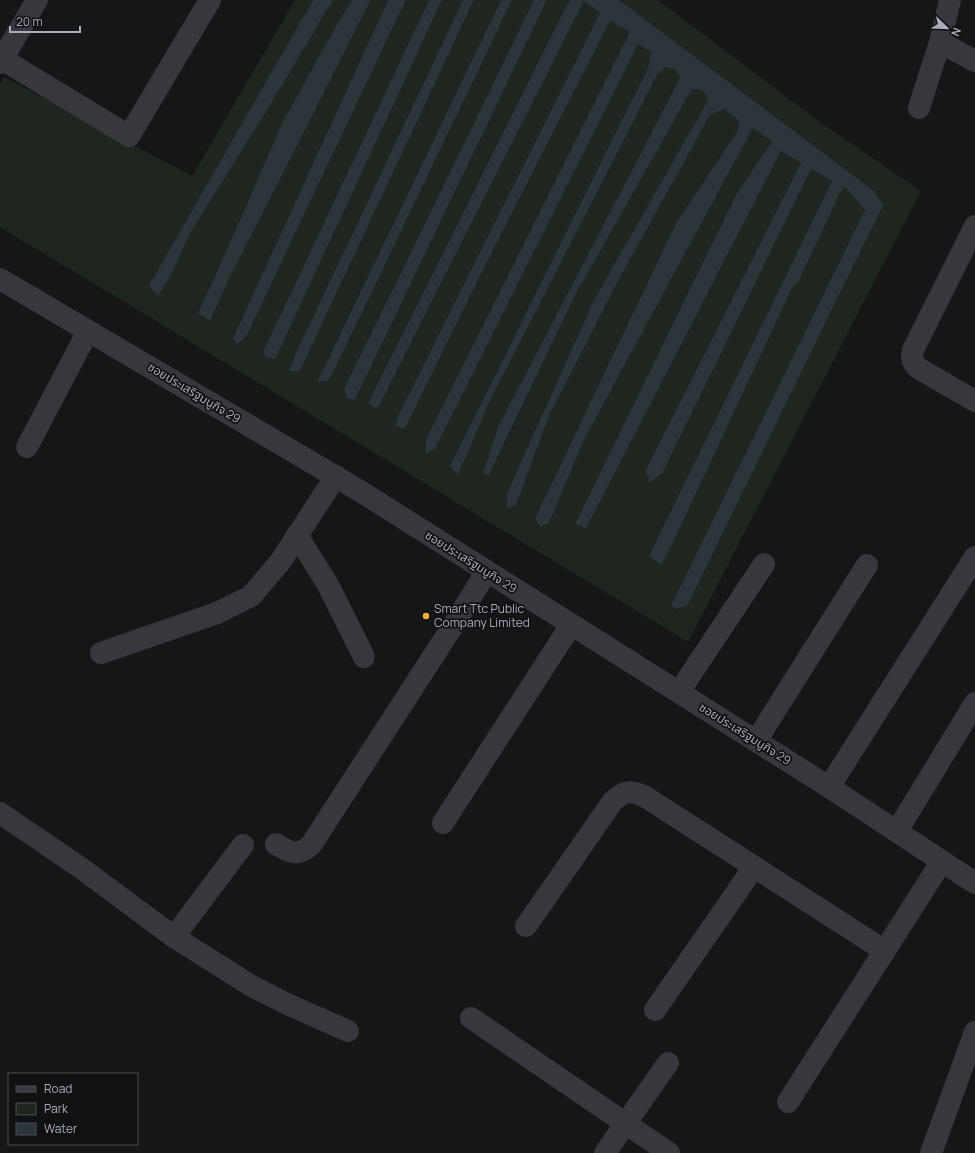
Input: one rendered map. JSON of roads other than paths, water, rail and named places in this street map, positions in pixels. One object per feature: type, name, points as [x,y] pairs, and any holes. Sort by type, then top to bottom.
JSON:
[{"type":"street","points":[[37,0],[1,61],[129,136],[210,0]]},
{"type":"street","points":[[919,108],[940,42],[950,0]]},
{"type":"street","points":[[940,42],[975,61]]},
{"type":"street","points":[[975,226],[913,350],[911,357],[913,363],[918,368],[975,401]]},
{"type":"street","name":"ซอยประเสริฐมนูกิจ 29","points":[[0,279],[336,476],[830,787],[975,882]]},
{"type":"street","points":[[27,447],[88,331]]},
{"type":"street","points":[[101,653],[217,613],[251,596],[280,562],[336,476]]},
{"type":"street","points":[[297,535],[328,585],[364,657]]},
{"type":"street","points":[[830,787],[975,557]]},
{"type":"street","points":[[678,692],[764,564]]},
{"type":"street","points":[[756,741],[867,565]]},
{"type":"street","points":[[276,844],[295,853],[300,852],[311,844],[487,571]]},
{"type":"street","points":[[443,823],[571,625]]},
{"type":"street","points":[[897,832],[975,704]]},
{"type":"street","points":[[526,926],[613,801],[624,792],[635,792],[644,796],[885,951]]},
{"type":"street","points":[[0,813],[81,868],[174,938],[250,985],[287,1004],[348,1031]]},
{"type":"street","points":[[174,938],[243,845]]},
{"type":"street","points":[[788,1102],[942,861]]},
{"type":"street","points":[[655,1010],[754,867]]},
{"type":"street","points":[[471,1018],[669,1153]]},
{"type":"street","points":[[931,1153],[969,1066],[975,1032]]},
{"type":"street","points":[[605,1153],[668,1063]]},
{"type":"water","points":[[313,0],[333,0],[269,107],[191,232],[172,273],[158,297],[149,285]]},
{"type":"water","points":[[352,0],[371,0],[227,283],[210,321],[198,313],[282,123]]},
{"type":"water","points":[[388,0],[406,0],[247,335],[237,345],[233,338]]},
{"type":"water","points":[[429,0],[442,0],[275,359],[266,358],[263,352]]},
{"type":"water","points":[[463,0],[474,0],[300,371],[289,371],[295,355]]},
{"type":"water","points":[[501,0],[512,0],[333,373],[328,381],[317,382]]},
{"type":"water","points":[[534,0],[547,0],[355,400],[347,399],[344,389]]},
{"type":"water","points":[[571,0],[619,0],[874,191],[883,205],[687,606],[675,609],[671,605],[865,210],[845,187],[840,193],[798,283],[793,286],[672,545],[661,565],[649,556],[832,181],[811,169],[663,472],[650,483],[645,471],[801,163],[781,151],[586,529],[575,524],[737,193],[772,141],[753,128],[584,440],[549,523],[540,527],[535,518],[676,223],[737,132],[739,121],[724,109],[710,115],[616,285],[549,416],[516,505],[507,508],[507,493],[594,300],[708,99],[702,90],[692,89],[577,292],[489,475],[483,473],[498,427],[680,78],[676,70],[666,67],[657,75],[488,405],[458,475],[450,466],[648,68],[651,52],[638,44],[435,449],[426,453],[426,439],[630,32],[610,21],[485,266],[405,429],[395,426],[399,414],[600,13],[584,1],[381,402],[376,409],[368,403],[565,8]]},
{"type":"place","name":"Smart Ttc Public Company Limited","points":[[426,616]]}]
